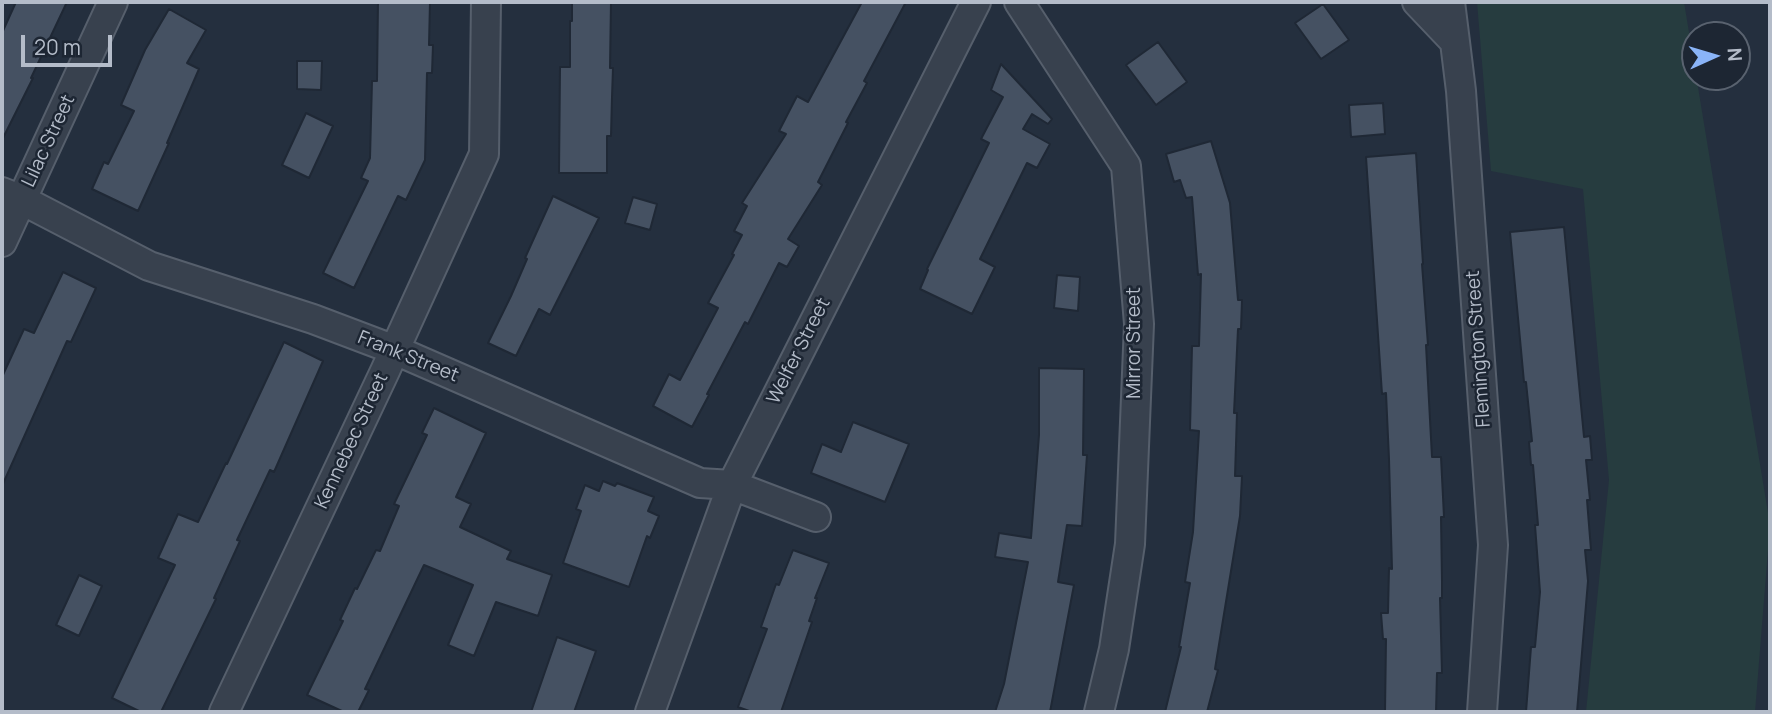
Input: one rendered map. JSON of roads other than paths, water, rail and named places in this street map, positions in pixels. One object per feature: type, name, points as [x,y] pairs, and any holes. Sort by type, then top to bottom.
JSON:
[{"type":"street","name":"Lilac Street","points":[[2,242],[12,196],[113,2]]},
{"type":"street","name":"Kennebec Street","points":[[224,712],[395,350],[484,154],[486,2]]},
{"type":"street","name":"Welfer Street","points":[[650,712],[732,485],[976,2]]},
{"type":"street","name":"Mirror Street","points":[[1019,2],[1126,166],[1139,324],[1130,544],[1114,649],[1098,712]]},
{"type":"street","points":[[1417,2],[1455,42]]},
{"type":"street","name":"Flemington Street","points":[[1450,2],[1462,105],[1493,545],[1482,712]]},
{"type":"street","name":"Frank Street","points":[[12,196],[149,266],[313,319],[395,350],[700,483],[732,485],[816,517]]}]
